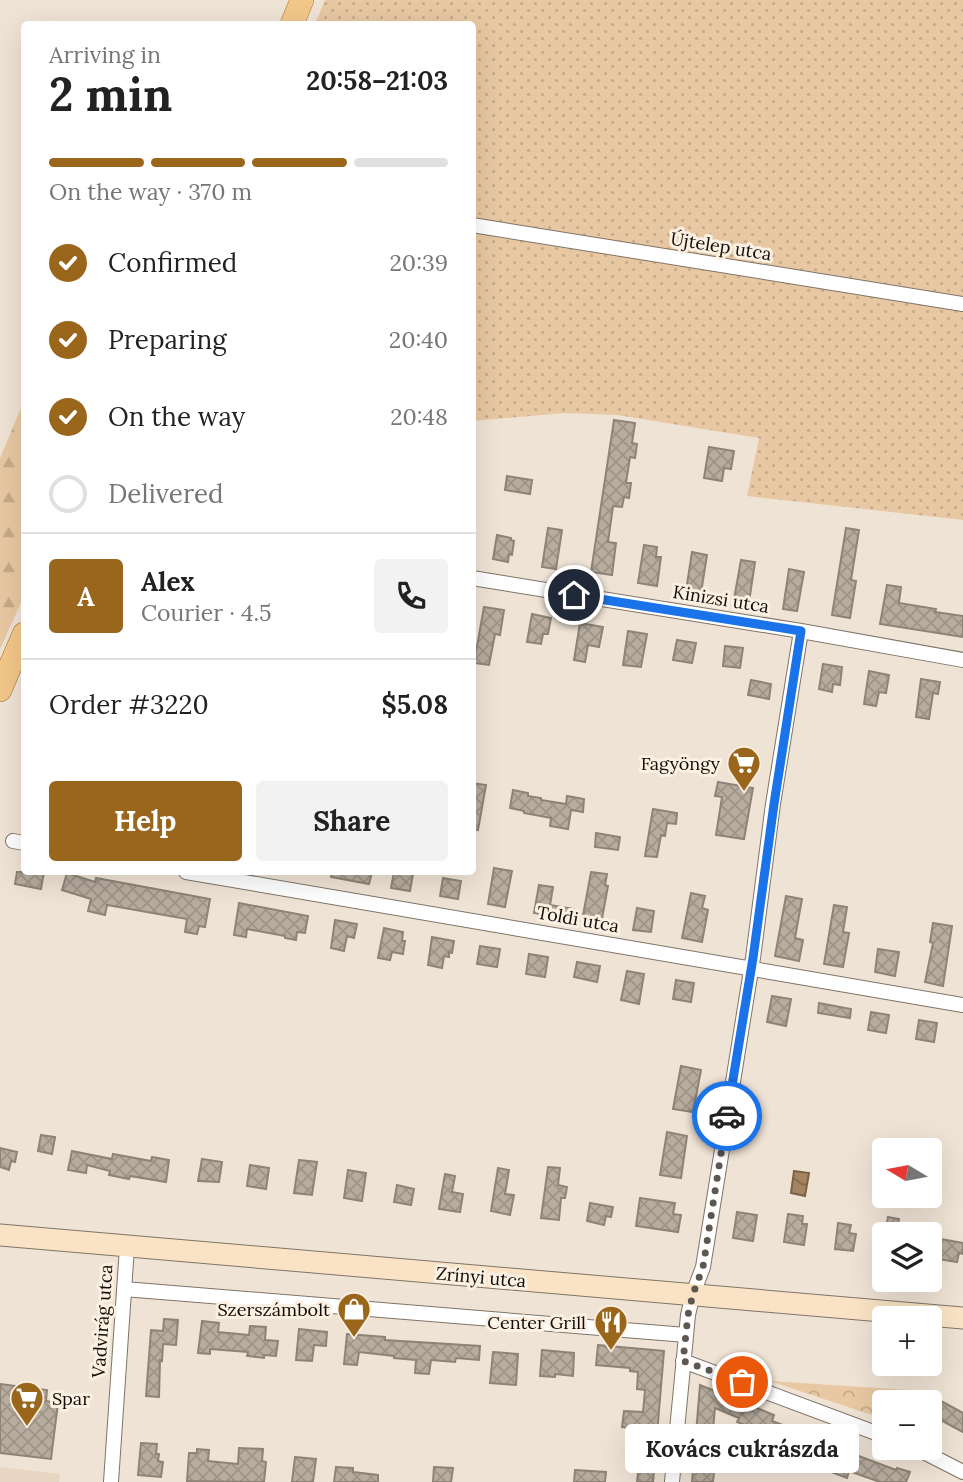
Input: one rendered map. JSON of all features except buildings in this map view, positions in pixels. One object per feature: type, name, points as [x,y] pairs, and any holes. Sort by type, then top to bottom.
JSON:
[{"type":"main road","points":[[293,21],[302,0]]},
{"type":"main road","points":[[0,691],[21,641]]},
{"type":"main road","name":"Zrínyi utca","points":[[0,1235],[963,1318]]},
{"type":"street","name":"Újtelep utca","points":[[476,226],[963,304]]},
{"type":"street","name":"Kinizsi utca","points":[[476,579],[963,660]]},
{"type":"street","points":[[672,1482],[686,1335],[693,1294],[703,1267],[801,631]]},
{"type":"street","name":"Toldi utca","points":[[203,875],[963,1005]]},
{"type":"street","name":"Vadvirág utca","points":[[111,1482],[127,1247]]},
{"type":"street","points":[[124,1289],[686,1335]]},
{"type":"street","points":[[683,1361],[872,1432]]},
{"type":"street","points":[[939,1460],[963,1472]]},
{"type":"shaded area","points":[[0,1467],[60,1474],[59,1482],[0,1482]]},
{"type":"green space","points":[[325,0],[963,0],[963,520],[747,496],[759,438],[617,415],[564,413],[476,421],[476,21],[316,21]]},
{"type":"green space","points":[[21,408],[21,603],[0,649],[0,458]]},
{"type":"green space","points":[[770,1381],[908,1390],[872,1390],[872,1415]]},
{"type":"water","points":[[794,1171],[809,1173],[805,1196],[791,1193]]},
{"type":"way so far","points":[[727,1116],[703,1267],[688,1315],[683,1361],[742,1382]]},
{"type":"place","name":"Fagyöngy","points":[[744,793]]},
{"type":"place","name":"Szerszámbolt","points":[[354,1339]]},
{"type":"place","name":"Center Grill","points":[[611,1352]]},
{"type":"place","name":"Kovács cukrászda","points":[[742,1382]]},
{"type":"place","name":"Spar","points":[[27,1428]]},
{"type":"route","points":[[574,595],[801,631],[727,1116]]}]
